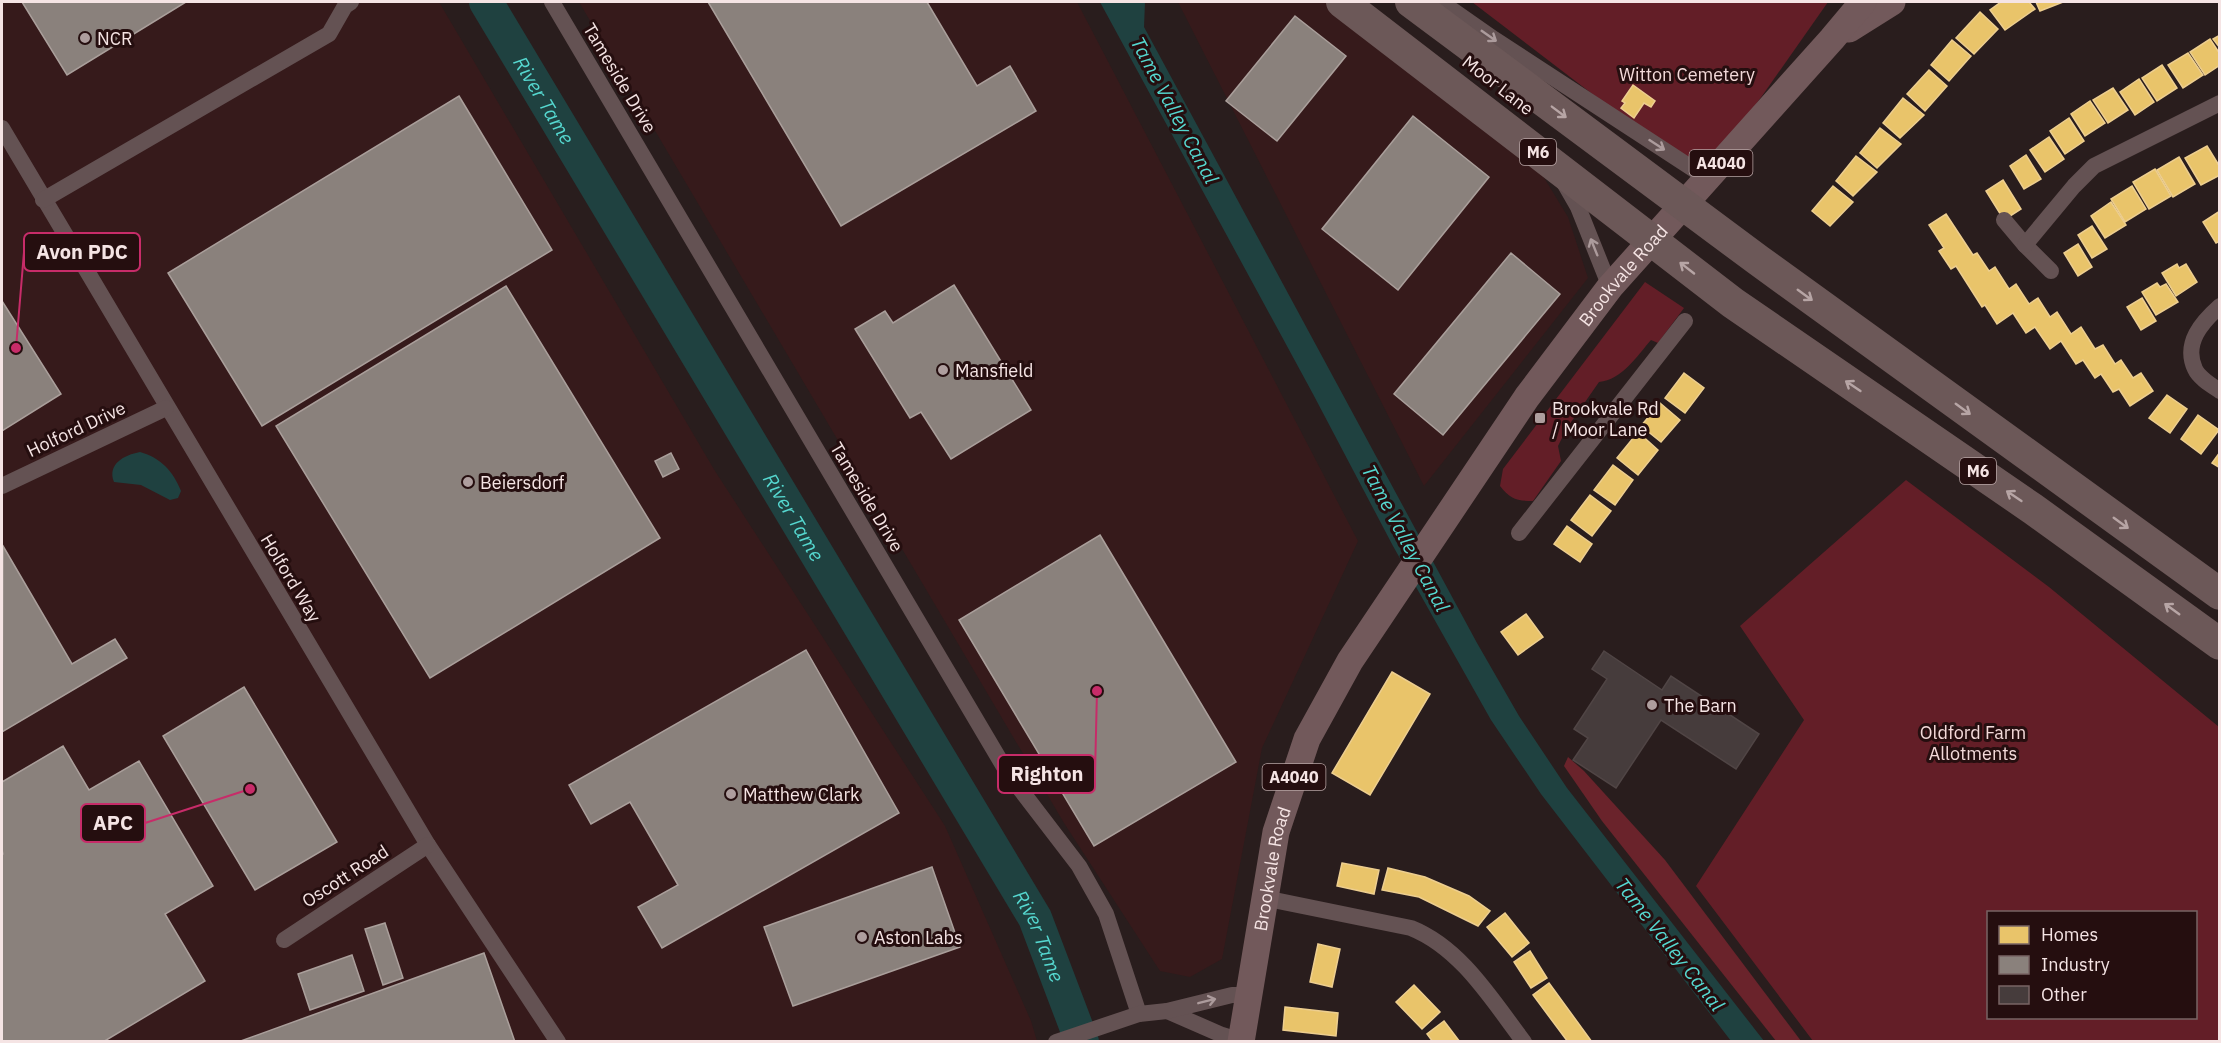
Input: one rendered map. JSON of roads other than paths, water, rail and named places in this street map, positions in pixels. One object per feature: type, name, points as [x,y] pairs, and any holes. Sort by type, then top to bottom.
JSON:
[{"type":"highway","name":"M6","points":[[1342,2],[1733,303],[2033,509],[2220,644]]},
{"type":"highway","name":"M6","points":[[1411,2],[1758,260],[2220,594]]},
{"type":"main road","name":"Brookvale Road","points":[[1241,1041],[1276,832],[1307,739],[1350,661],[1527,397],[1610,287],[1863,2]]},
{"type":"main road","name":"Brookvale Road","points":[[1832,39],[1892,2]]},
{"type":"street","points":[[44,200],[329,34],[345,6],[351,2]]},
{"type":"street","name":"Tameside Drive","points":[[552,2],[1007,772],[1079,866],[1106,914],[1139,1014]]},
{"type":"street","name":"Moor Lane","points":[[1363,2],[1541,143],[1578,207],[1610,287]]},
{"type":"street","name":"Moor Lane","points":[[1442,2],[1494,39],[1707,178]]},
{"type":"street","points":[[2025,245],[2074,186],[2094,166],[2218,109]]},
{"type":"street","name":"Holford Way","points":[[2,128],[166,408],[428,845],[558,1041]]},
{"type":"street","points":[[2004,220],[2051,271]]},
{"type":"street","points":[[2220,306],[2197,329],[2192,357],[2194,368],[2200,376],[2220,391]]},
{"type":"street","points":[[1520,533],[1685,321]]},
{"type":"street","name":"Holford Drive","points":[[2,486],[166,408]]},
{"type":"street","name":"Oscott Road","points":[[284,940],[428,845]]},
{"type":"street","points":[[1264,898],[1411,928],[1430,936],[1458,958],[1524,1041]]},
{"type":"street","points":[[1056,1041],[1139,1014],[1167,1011],[1232,994],[1247,995]]},
{"type":"street","points":[[1167,1011],[1241,1041]]},
{"type":"water","name":"Tame Valley Canal","points":[[1100,2],[1145,2],[1144,27],[1477,643],[1519,716],[1567,788],[1764,1041],[1731,1041],[1541,794],[1491,720],[1393,546]]},
{"type":"water","points":[[140,452],[154,458],[170,471],[181,491],[178,498],[170,500],[141,485],[114,482],[113,470],[118,461]]},
{"type":"waterway","name":"River Tame","points":[[486,2],[1035,918],[1082,1042]]},
{"type":"place","name":"NCR","points":[[85,38]]},
{"type":"place","name":"Avon PDC","points":[[16,348]]},
{"type":"place","name":"Mansfield","points":[[943,370]]},
{"type":"place","name":"Brookvale Rd / Moor Lane","points":[[1540,418]]},
{"type":"place","name":"Beiersdorf","points":[[468,482]]},
{"type":"place","name":"Righton","points":[[1097,691]]},
{"type":"place","name":"The Barn","points":[[1652,705]]},
{"type":"place","name":"APC","points":[[250,789]]},
{"type":"place","name":"Matthew Clark","points":[[731,794]]},
{"type":"place","name":"Aston Labs","points":[[862,937]]},
{"type":"park label","name":"Witton Cemetery","points":[[1687,74]]},
{"type":"park label","name":"Oldford Farm Allotments","points":[[1973,742]]}]
